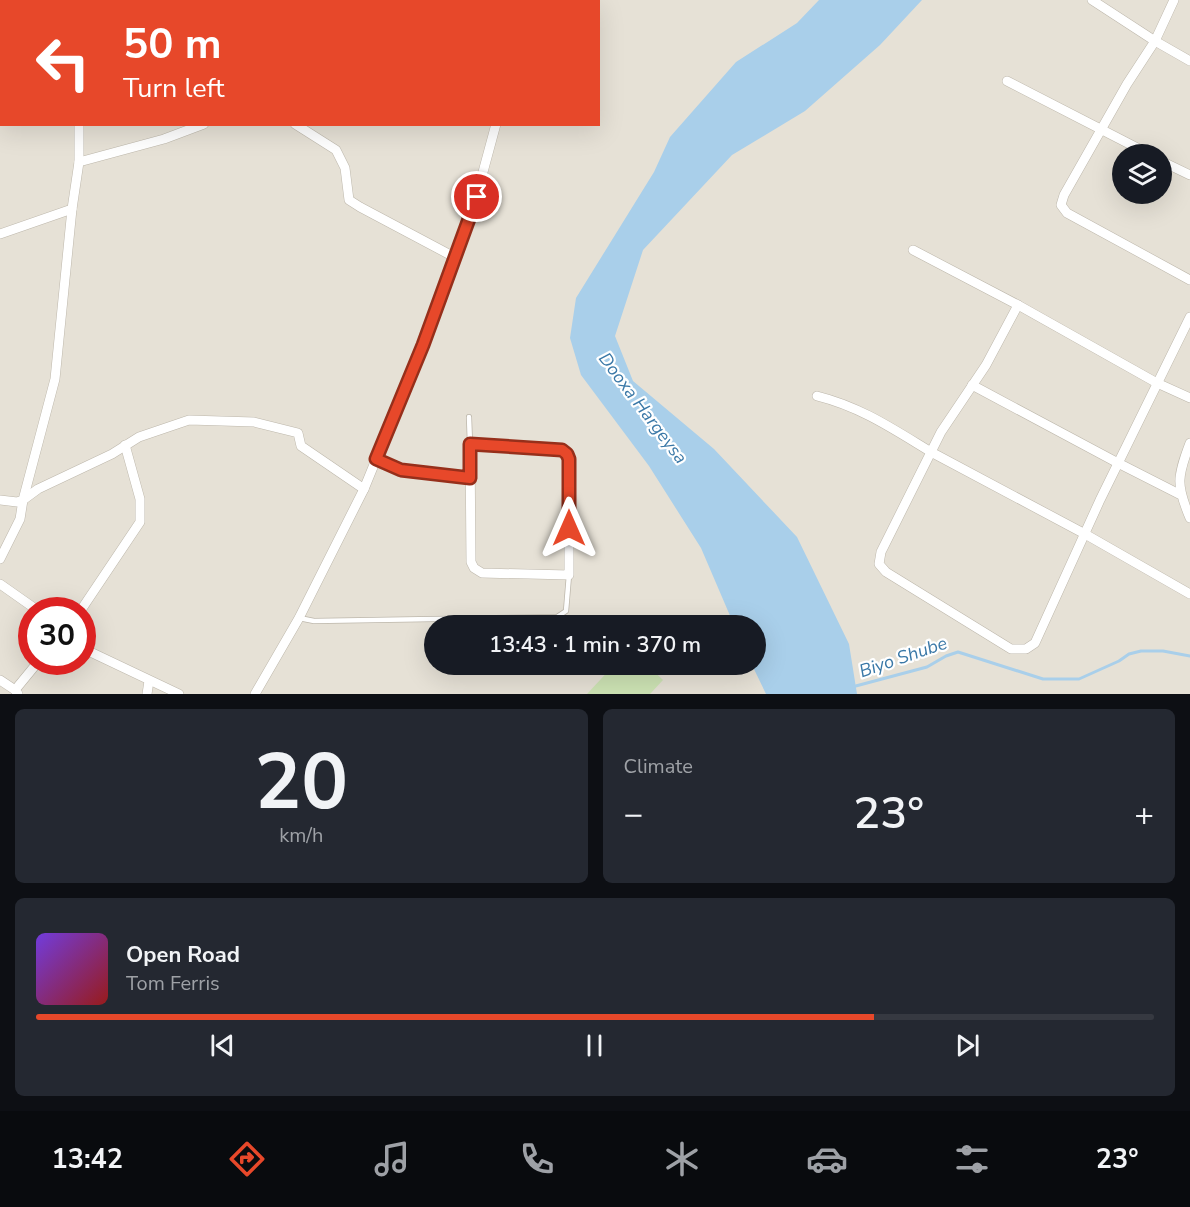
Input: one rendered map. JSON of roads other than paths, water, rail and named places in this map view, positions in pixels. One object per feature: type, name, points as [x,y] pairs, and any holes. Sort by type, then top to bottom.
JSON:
[{"type":"street","points":[[1092,0],[1190,61]]},
{"type":"street","points":[[1174,0],[1155,41],[1127,84],[1064,195],[1061,205],[1067,213],[1190,280]]},
{"type":"street","points":[[1007,81],[1130,144]]},
{"type":"street","points":[[0,559],[20,519],[23,500],[56,379],[72,209],[79,162],[79,126]]},
{"type":"street","points":[[79,162],[164,139],[199,126]]},
{"type":"street","points":[[298,126],[336,150],[345,168],[349,200],[456,258]]},
{"type":"street","points":[[255,694],[299,618],[364,489],[470,220],[495,126]]},
{"type":"street","points":[[1172,166],[1190,175]]},
{"type":"street","points":[[0,234],[72,209]]},
{"type":"street","points":[[913,250],[1018,305],[1156,383],[1190,398]]},
{"type":"street","points":[[1018,305],[986,364],[941,432],[880,552],[879,564],[886,572],[1011,649],[1026,649],[1035,643],[1156,383],[1190,317]]},
{"type":"street","points":[[972,385],[1179,494]]},
{"type":"street","points":[[817,396],[843,402],[870,415],[931,452],[1085,534],[1190,594]]},
{"type":"street","points":[[0,501],[23,500],[38,489],[112,454],[125,445],[161,429],[189,420],[254,422],[298,433],[301,446],[364,489]]},
{"type":"street","points":[[1190,443],[1179,470],[1179,494],[1190,518]]},
{"type":"street","points":[[470,444],[554,448],[567,454],[569,459],[568,575],[482,573],[474,568],[471,562],[470,478],[470,444]]},
{"type":"street","points":[[90,597],[140,522],[140,499],[125,445]]},
{"type":"street","points":[[0,584],[18,597]]},
{"type":"street","points":[[96,655],[179,694]]},
{"type":"street","points":[[0,680],[17,692],[29,675]]},
{"type":"street","points":[[147,694],[149,681]]},
{"type":"lane","points":[[469,417],[470,444]]},
{"type":"lane","points":[[376,459],[401,470],[470,478]]},
{"type":"lane","points":[[299,618],[314,621],[557,617],[567,611],[568,575]]},
{"type":"water","name":"Dooxa Hargeysa","points":[[819,0],[922,0],[880,45],[805,111],[732,155],[643,250],[615,336],[633,381],[714,449],[797,537],[849,644],[857,694],[766,694],[757,675],[766,675],[766,615],[730,615],[701,548],[649,466],[581,375],[570,338],[576,298],[654,172],[670,137],[736,62],[797,23]]},
{"type":"waterway","name":"Biyo Shube","points":[[852,687],[927,667],[958,652],[1043,679],[1079,679],[1129,654],[1141,651],[1163,651],[1190,656]]}]
